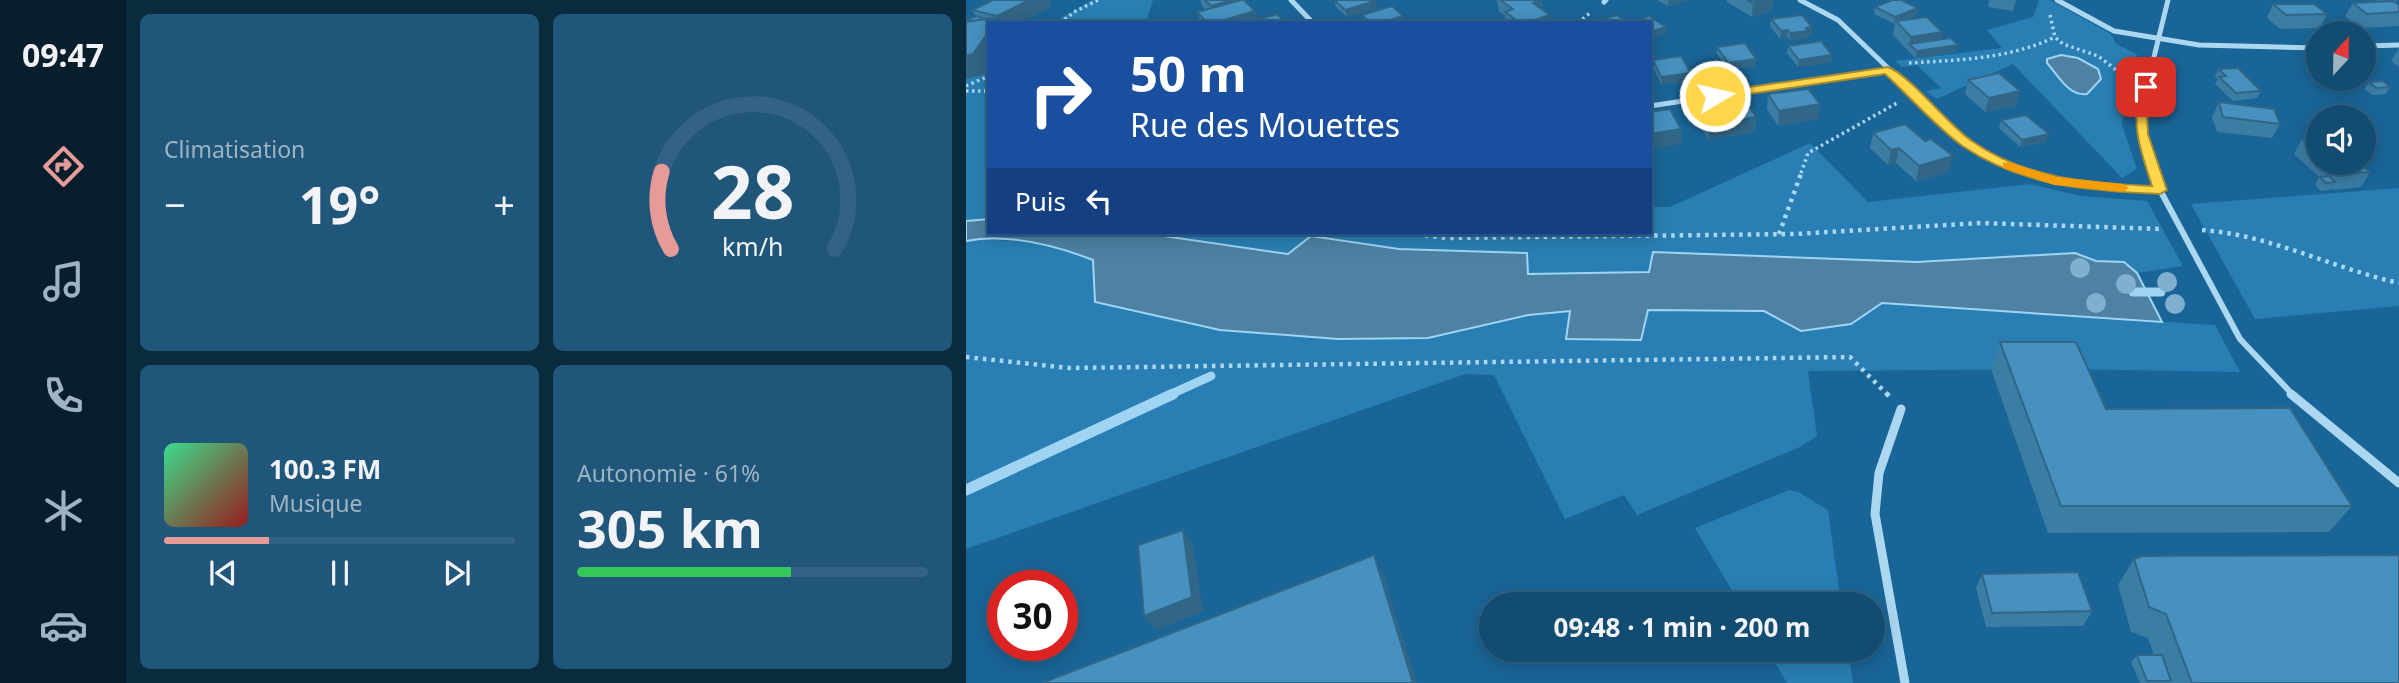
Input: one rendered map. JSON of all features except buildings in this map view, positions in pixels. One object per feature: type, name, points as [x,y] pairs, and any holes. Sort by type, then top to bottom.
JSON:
[{"type":"street","points":[[1291,0],[1311,21]]},
{"type":"street","points":[[1800,0],[1838,20],[1967,144],[2021,171],[2054,181],[2092,187],[2160,190]]},
{"type":"street","points":[[2168,0],[2141,110],[2142,134],[2160,190],[2240,339],[2267,372],[2296,400],[2399,483]]},
{"type":"street","points":[[2058,1],[2114,32],[2199,45],[2306,48]]},
{"type":"street","points":[[2376,46],[2399,45]]},
{"type":"street","points":[[1652,106],[1886,68]]},
{"type":"street","points":[[1901,409],[1879,473],[1875,514],[1905,683]]},
{"type":"path","points":[[1063,21],[1098,0]]},
{"type":"path","points":[[2058,1],[2050,5],[2055,37],[2063,44],[2098,56],[2127,80],[2146,87]]},
{"type":"path","points":[[1886,68],[2005,55],[2034,49],[2055,37]]},
{"type":"path","points":[[966,86],[987,77]]},
{"type":"path","points":[[966,91],[987,91]]},
{"type":"path","points":[[1779,234],[1808,153],[1913,93]]},
{"type":"path","points":[[1652,235],[1779,234],[1980,223],[2218,230],[2288,246],[2371,278],[2399,283]]},
{"type":"path","points":[[1423,235],[1446,238],[1542,235]]},
{"type":"path","points":[[966,357],[1069,368],[1850,357],[1901,409]]},
{"type":"shaded area","points":[[1093,0],[1153,0],[1147,21],[1056,21]]},
{"type":"shaded area","points":[[2039,0],[2050,0],[2111,34],[2116,44],[2137,54],[2129,78],[2122,125],[2137,169],[2122,178],[2013,64],[1937,99],[1926,91],[1941,88],[1917,65],[1902,67],[1895,61],[2002,48],[1987,30],[2033,17]]},
{"type":"shaded area","points":[[2061,55],[2078,58],[2098,69],[2101,79],[2087,94],[2069,89],[2047,63],[2047,59]]},
{"type":"shaded area","points":[[987,71],[987,219],[966,221],[966,79]]},
{"type":"shaded area","points":[[1810,143],[1868,202],[2030,184],[2081,196],[2147,201],[2183,266],[2137,273],[2124,262],[2096,261],[2075,253],[1917,262],[1654,252],[1650,272],[1528,274],[1527,254],[1399,249],[1312,236],[1288,254],[1157,235],[1652,235],[1652,207],[1670,207]]},
{"type":"shaded area","points":[[2399,188],[2399,306],[2255,319],[2191,204]]},
{"type":"shaded area","points":[[987,219],[987,235],[1157,235],[1288,254],[1311,236],[1399,249],[1527,253],[1528,274],[1649,272],[1653,252],[1917,262],[2075,253],[2096,261],[2124,262],[2137,273],[2162,322],[1882,303],[1851,324],[1801,331],[1764,311],[1648,310],[1641,340],[1566,339],[1570,311],[1528,315],[1428,338],[1338,339],[1220,330],[1095,302],[1093,260],[1031,242],[998,238],[966,241],[966,221]]},
{"type":"shaded area","points":[[979,239],[1047,243],[1093,260],[1095,302],[1220,330],[1338,339],[1428,338],[1528,315],[1571,311],[1566,338],[1640,340],[1648,310],[1764,311],[1801,331],[1851,324],[1881,303],[2215,325],[2240,372],[2065,369],[1808,371],[1817,436],[1800,447],[1637,515],[1624,495],[1565,519],[1494,375],[1465,374],[966,549],[966,241]]},
{"type":"shaded area","points":[[1789,490],[1798,492],[1828,510],[1839,592],[1733,592],[1695,528]]},
{"type":"shaded area","points":[[1775,662],[1850,662],[1853,683],[1787,683]]},
{"type":"waterway","points":[[2133,292],[2161,292]]},
{"type":"waterway","points":[[1169,395],[1211,376]]},
{"type":"waterway","points":[[966,490],[1173,394]]},
{"type":"slow traffic","points":[[2008,165],[2054,181],[2092,187],[2123,188]]},
{"type":"route","points":[[1715,96],[1888,70],[1967,144],[1996,160],[2054,181],[2092,187],[2160,190],[2148,160],[2142,134],[2141,110],[2146,87]]}]
